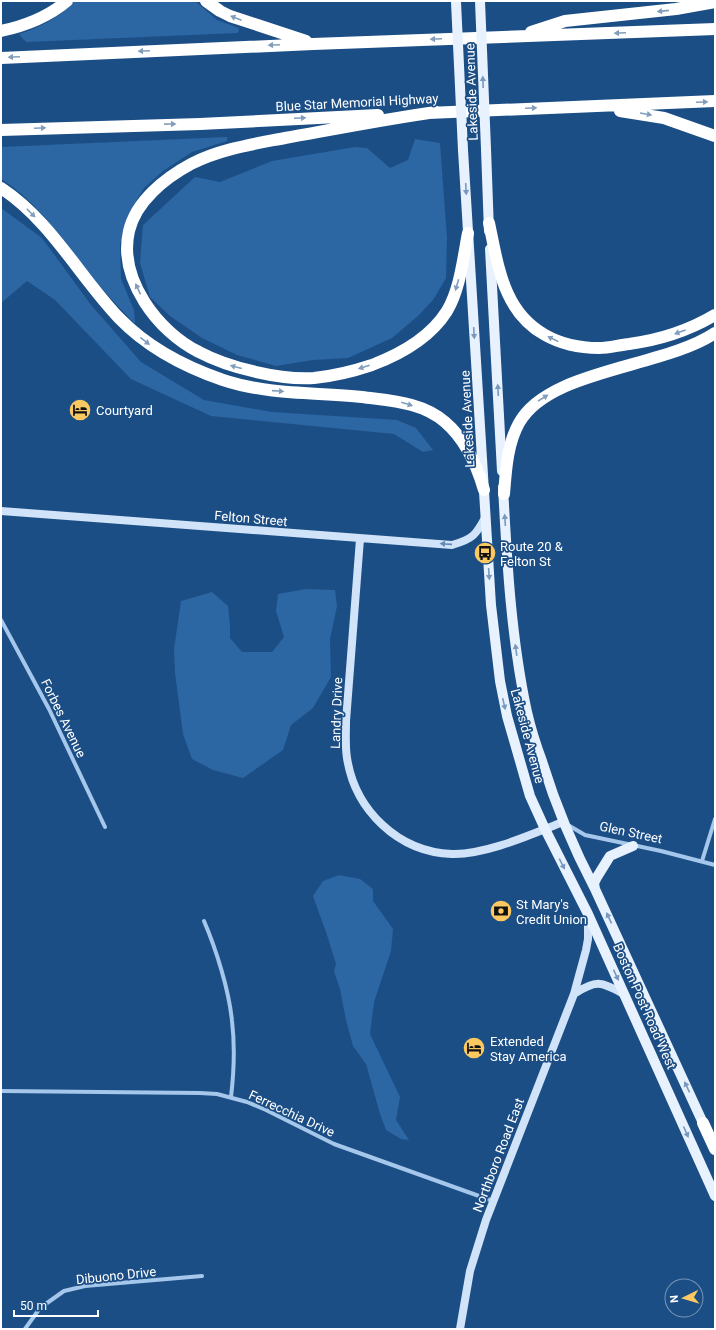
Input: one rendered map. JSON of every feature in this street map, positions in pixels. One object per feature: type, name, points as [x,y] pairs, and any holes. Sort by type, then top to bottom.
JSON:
[{"type":"highway","points":[[1,31],[23,25],[56,11],[67,1]]},
{"type":"highway","points":[[206,1],[220,11],[235,18],[313,44]]},
{"type":"highway","points":[[517,37],[565,21],[676,9],[715,2]]},
{"type":"highway","points":[[1,58],[313,44],[715,29]]},
{"type":"highway","name":"Blue Star Memorial Highway","points":[[1,130],[200,124],[436,112],[715,101]]},
{"type":"highway","points":[[579,107],[652,116],[686,125],[715,136]]},
{"type":"highway","points":[[436,112],[380,120],[244,146],[209,156],[193,163],[178,171],[157,188],[134,216],[129,230],[128,243],[131,270],[140,294],[158,321],[187,345],[226,364],[248,370],[296,378],[314,378],[349,372],[378,362],[415,344],[433,328],[441,320],[452,301],[462,266],[468,233]]},
{"type":"highway","points":[[1,188],[15,198],[42,224],[120,319],[144,341],[162,352],[222,379],[248,386],[276,391],[394,400],[428,411],[445,422],[456,433],[472,457],[484,490]]},
{"type":"highway","points":[[489,223],[508,295],[522,316],[539,331],[556,341],[578,346],[600,348],[642,342],[679,332],[715,315]]},
{"type":"highway","points":[[504,494],[507,463],[512,439],[519,422],[537,402],[576,382],[678,351],[715,333]]},
{"type":"highway","name":"Boston Post Road West","points":[[703,1123],[715,1149]]},
{"type":"main road","name":"Lakeside Avenue","points":[[456,1],[463,150],[491,605],[503,698],[525,781],[545,829]]},
{"type":"main road","name":"Lakeside Avenue","points":[[480,1],[489,223],[512,612],[523,692],[530,725],[563,822]]},
{"type":"main road","name":"Boston Post Road West","points":[[563,822],[578,856],[596,889],[703,1123]]},
{"type":"main road","name":"Boston Post Road West","points":[[545,829],[588,914],[715,1196]]},
{"type":"main road","points":[[596,889],[594,883],[610,856],[633,846]]},
{"type":"street","name":"Felton Street","points":[[1,511],[452,545],[466,541],[477,532],[486,516]]},
{"type":"street","name":"Landry Drive","points":[[360,539],[346,721],[346,757],[351,776],[360,799],[375,818],[395,835],[411,844],[445,853],[453,854],[498,846],[545,829]]},
{"type":"street","name":"Forbes Avenue","points":[[1,620],[49,709],[105,827]]},
{"type":"street","points":[[702,861],[715,819]]},
{"type":"street","points":[[545,829],[563,822]]},
{"type":"street","name":"Glen Street","points":[[563,822],[585,835],[715,865]]},
{"type":"street","name":"Northboro Road East","points":[[460,1329],[470,1271],[486,1220],[574,994],[587,945],[588,914]]},
{"type":"street","points":[[204,921],[212,939],[223,978],[232,1020],[233,1073],[231,1097]]},
{"type":"street","points":[[574,994],[588,986],[598,984],[608,986],[624,994]]},
{"type":"street","name":"Ferrecchia Drive","points":[[1,1091],[200,1093],[231,1097],[266,1110],[334,1144],[493,1202]]},
{"type":"street","name":"Dibuono Drive","points":[[25,1329],[40,1308],[64,1291],[85,1286],[202,1276]]},
{"type":"shaded area","points":[[75,1],[195,1],[217,20],[239,28],[238,33],[27,42],[19,34],[49,21],[63,12]]},
{"type":"shaded area","points":[[227,137],[227,141],[192,152],[163,171],[144,188],[127,217],[120,244],[121,279],[134,310],[135,324],[95,281],[57,232],[32,204],[23,195],[1,179],[1,147]]},
{"type":"shaded area","points":[[415,139],[440,143],[447,238],[446,278],[433,300],[418,316],[392,338],[348,358],[313,360],[276,366],[237,355],[202,338],[170,316],[150,297],[140,263],[143,225],[195,177],[220,182],[272,161],[355,147],[367,148],[390,168],[408,160]]},
{"type":"shaded area","points":[[1,208],[42,238],[91,305],[141,362],[204,400],[272,412],[397,420],[416,428],[433,450],[423,452],[394,434],[211,416],[131,379],[55,300],[27,281],[1,303]]},
{"type":"shaded area","points":[[306,589],[335,590],[337,606],[330,639],[331,677],[313,708],[291,725],[283,750],[243,778],[213,770],[192,759],[183,734],[175,673],[174,649],[181,601],[212,592],[228,606],[230,638],[242,652],[272,652],[284,637],[276,611],[278,594]]},
{"type":"shaded area","points":[[339,875],[360,879],[373,889],[373,901],[393,929],[391,951],[374,1002],[370,1034],[400,1097],[396,1120],[409,1140],[401,1139],[386,1130],[366,1064],[353,1046],[340,989],[334,971],[336,964],[313,896],[323,881]]},
{"type":"place","name":"Courtyard","points":[[80,410]]},
{"type":"place","name":"Route 20 & Felton St","points":[[485,553]]},
{"type":"place","name":"St Mary's Credit Union","points":[[501,911]]},
{"type":"place","name":"Extended Stay America","points":[[474,1048]]}]
